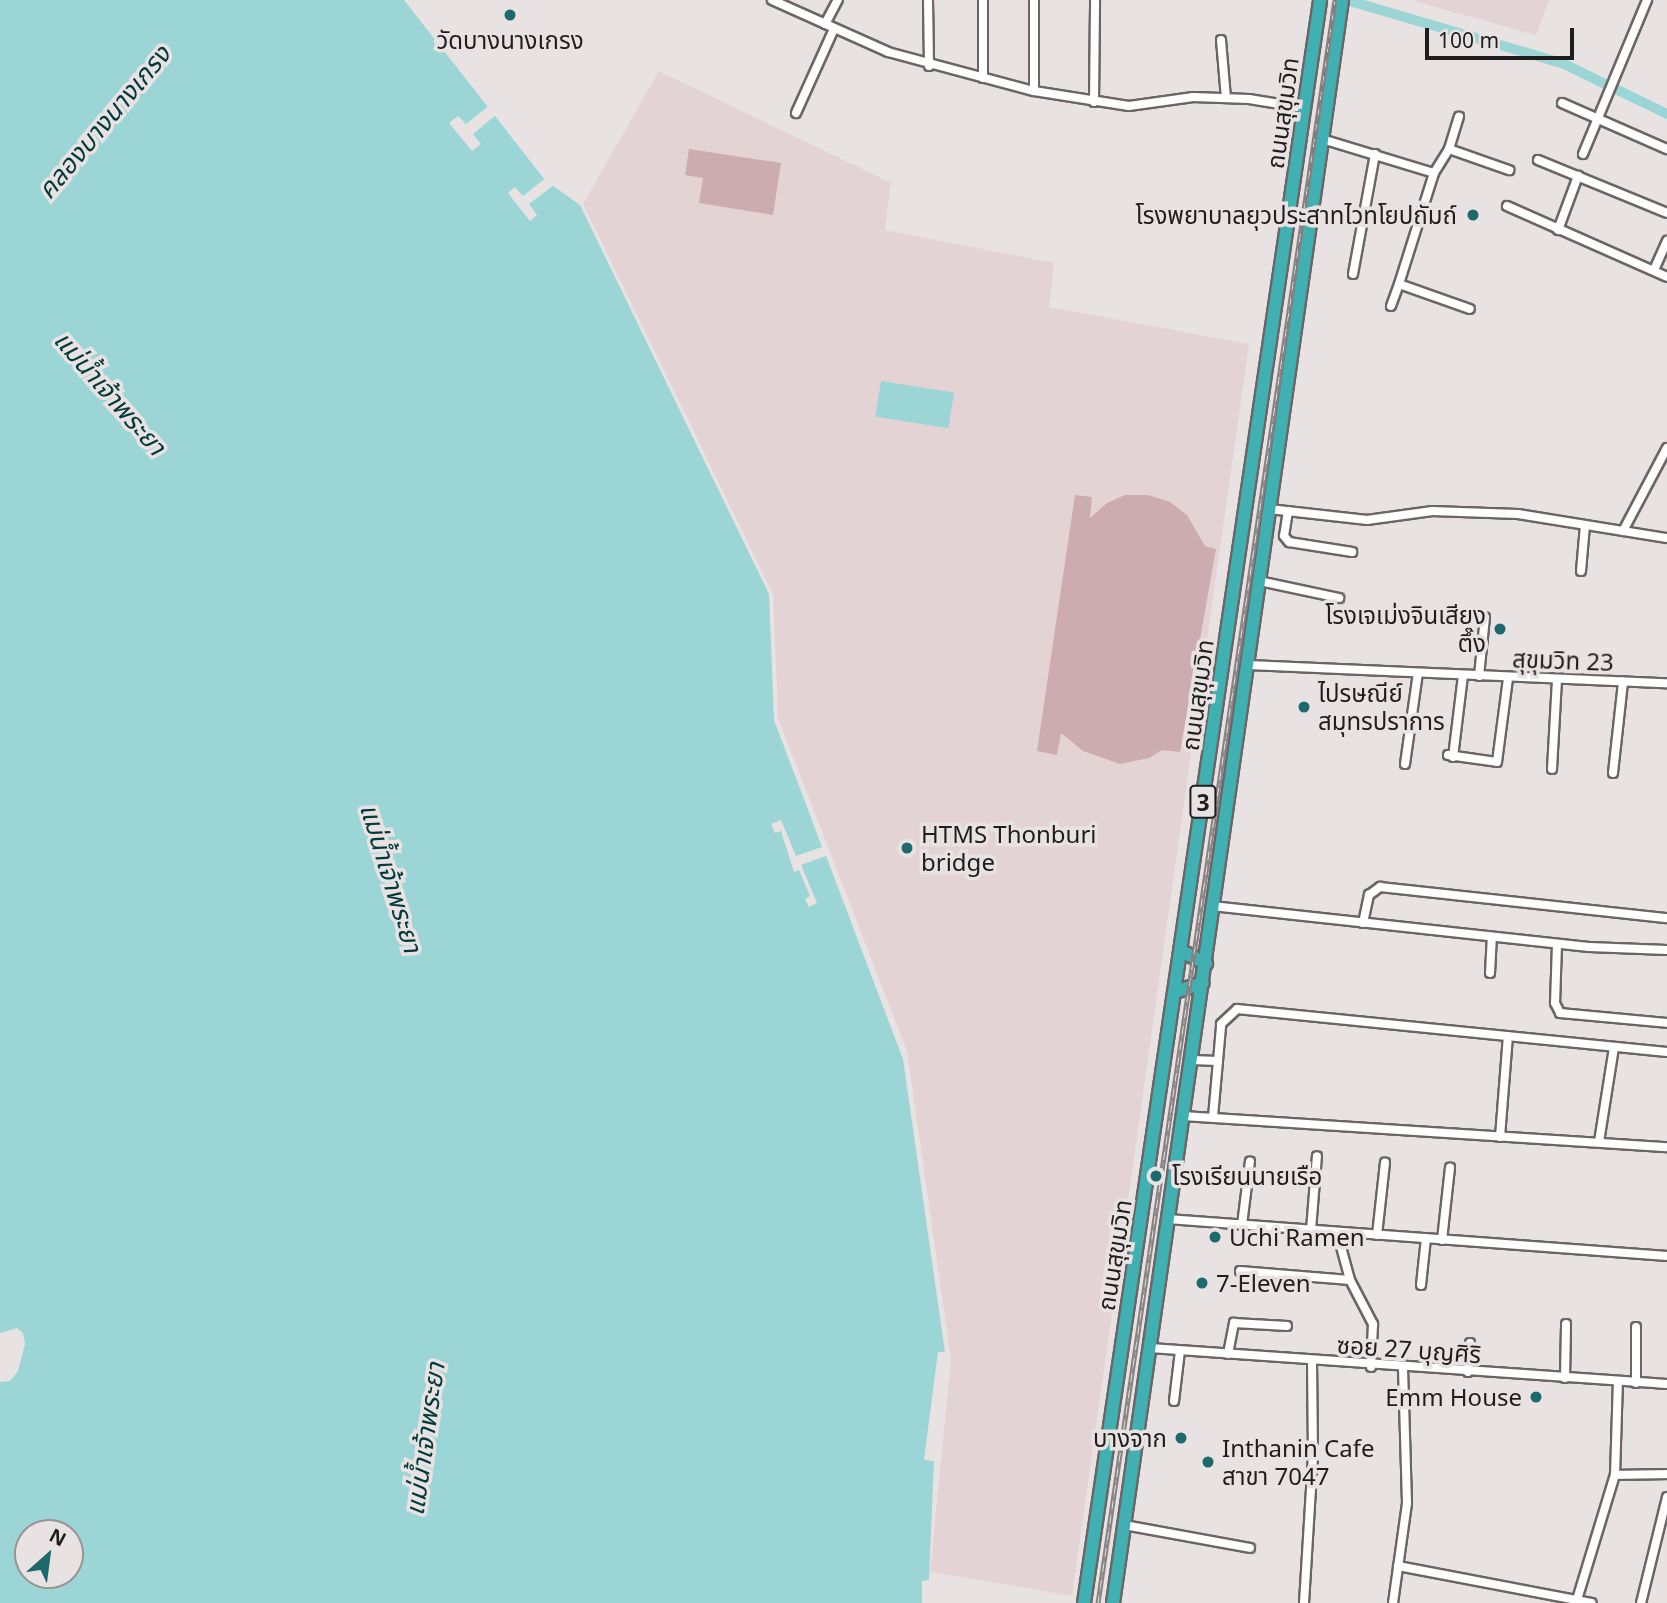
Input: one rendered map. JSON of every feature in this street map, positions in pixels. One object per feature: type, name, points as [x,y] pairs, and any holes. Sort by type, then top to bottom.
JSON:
[{"type":"highway","name":"ถนนสุขุมวิท","points":[[1084,1603],[1320,0]]},
{"type":"highway","name":"ถนนสุขุมวิท","points":[[1113,1603],[1342,0]]},
{"type":"highway","points":[[1181,951],[1206,963]]},
{"type":"highway","points":[[1175,992],[1203,983]]},
{"type":"street","points":[[772,0],[834,29],[929,66],[1034,90],[1129,106],[1193,97],[1226,98],[1304,108]]},
{"type":"street","points":[[825,24],[838,0]]},
{"type":"street","points":[[928,0],[929,66]]},
{"type":"street","points":[[982,0],[983,78]]},
{"type":"street","points":[[1034,0],[1034,90]]},
{"type":"street","points":[[1094,102],[1095,0]]},
{"type":"street","points":[[1583,154],[1596,115],[1647,0]]},
{"type":"street","points":[[796,113],[834,29]]},
{"type":"street","points":[[1222,40],[1226,98]]},
{"type":"street","points":[[1562,103],[1596,115],[1667,149]]},
{"type":"street","points":[[1391,306],[1434,173],[1449,149],[1460,117]]},
{"type":"street","points":[[1322,139],[1434,173]]},
{"type":"street","points":[[1449,149],[1509,170]]},
{"type":"street","points":[[1353,274],[1375,155]]},
{"type":"street","points":[[1538,160],[1667,213]]},
{"type":"street","points":[[1558,230],[1578,176]]},
{"type":"street","points":[[1507,206],[1667,277]]},
{"type":"street","points":[[1654,270],[1667,241]]},
{"type":"street","points":[[1399,284],[1470,309]]},
{"type":"street","points":[[1623,531],[1667,448]]},
{"type":"street","points":[[1269,509],[1367,520],[1432,511],[1518,514],[1667,538]]},
{"type":"street","points":[[1287,511],[1284,536],[1289,542],[1352,552]]},
{"type":"street","points":[[1581,571],[1585,525]]},
{"type":"street","points":[[1259,581],[1339,598]]},
{"type":"street","points":[[1479,677],[1485,617]]},
{"type":"street","name":"สุขุมวิท 23","points":[[1247,665],[1667,683]]},
{"type":"street","points":[[1405,764],[1418,673]]},
{"type":"street","points":[[1463,676],[1451,756],[1497,762],[1508,678]]},
{"type":"street","points":[[1552,769],[1557,680]]},
{"type":"street","points":[[1613,773],[1623,682]]},
{"type":"street","points":[[1363,923],[1369,895],[1380,887],[1667,918]]},
{"type":"street","points":[[1212,906],[1557,944],[1667,950]]},
{"type":"street","points":[[1490,973],[1492,937]]},
{"type":"street","points":[[1557,944],[1555,1003],[1560,1013],[1667,1023]]},
{"type":"street","points":[[1213,1117],[1221,1024],[1237,1009],[1667,1052]]},
{"type":"street","points":[[1500,1137],[1508,1036]]},
{"type":"street","points":[[1599,1142],[1614,1047]]},
{"type":"street","points":[[1192,1060],[1218,1061]]},
{"type":"street","points":[[1183,1116],[1667,1147]]},
{"type":"street","points":[[1311,1230],[1317,1156]]},
{"type":"street","points":[[1242,1225],[1250,1161]]},
{"type":"street","points":[[1377,1235],[1385,1162]]},
{"type":"street","points":[[1442,1240],[1450,1167]]},
{"type":"street","points":[[1168,1219],[1667,1256]]},
{"type":"street","points":[[1337,1232],[1350,1280],[1373,1324],[1371,1367]]},
{"type":"street","points":[[1421,1285],[1426,1238]]},
{"type":"street","points":[[1240,1271],[1350,1280]]},
{"type":"street","points":[[1228,1354],[1234,1323],[1287,1326]]},
{"type":"street","points":[[1565,1378],[1566,1324]]},
{"type":"street","points":[[1636,1327],[1636,1383]]},
{"type":"street","points":[[1468,1372],[1470,1343]]},
{"type":"street","name":"ซอย 27 บุญศิริ","points":[[1150,1348],[1371,1367],[1667,1384]]},
{"type":"street","points":[[1174,1401],[1180,1351]]},
{"type":"street","points":[[1304,1603],[1313,1456],[1312,1361]]},
{"type":"street","points":[[1393,1603],[1407,1503],[1402,1368]]},
{"type":"street","points":[[1577,1601],[1615,1475],[1618,1382]]},
{"type":"street","points":[[1615,1475],[1667,1474]]},
{"type":"street","points":[[1641,1603],[1667,1497]]},
{"type":"street","points":[[1124,1525],[1250,1548]]},
{"type":"street","points":[[1398,1566],[1592,1603]]},
{"type":"shaded area","points":[[1411,0],[1549,0],[1536,35]]},
{"type":"shaded area","name":"โรงเรียนนายเรือ","points":[[659,71],[889,182],[891,179],[885,230],[1054,263],[1049,307],[1249,344],[1072,1596],[930,1572],[951,1359],[907,1051],[778,718],[773,594],[583,204]]},
{"type":"shaded area","points":[[689,149],[781,163],[773,215],[699,203],[703,178],[685,175]]},
{"type":"shaded area","points":[[1075,495],[1092,497],[1090,518],[1107,503],[1125,495],[1148,495],[1170,502],[1187,515],[1205,546],[1216,549],[1180,752],[1162,750],[1149,758],[1120,764],[1083,751],[1061,733],[1057,755],[1037,751]]},
{"type":"water","points":[[0,0],[404,0],[545,180],[580,205],[769,594],[774,720],[822,847],[796,856],[781,820],[771,824],[775,833],[781,831],[794,872],[799,870],[810,896],[805,899],[809,907],[817,903],[801,865],[826,856],[903,1059],[945,1352],[938,1352],[924,1460],[934,1461],[929,1580],[922,1581],[922,1603],[0,1603],[0,1382],[10,1381],[18,1371],[25,1344],[23,1333],[17,1328],[0,1333]]},
{"type":"water","points":[[881,381],[954,393],[948,428],[875,417]]},
{"type":"pier","points":[[490,105],[497,114],[473,134],[481,144],[472,151],[449,123],[458,116],[466,124]]},
{"type":"pier","points":[[547,177],[554,185],[529,204],[537,215],[530,221],[508,193],[515,187],[523,196]]},
{"type":"waterway","points":[[1353,2],[1562,63],[1667,114]]},
{"type":"railway","points":[[1098,1603],[1335,0]]},
{"type":"place","name":"วัดบางนางเกรง","points":[[510,15]]},
{"type":"place","name":"โรงพยาบาลยุวประสาทไวทโยปถัมถ์","points":[[1473,215]]},
{"type":"place","name":"โรงเจเม่งจินเสียง ตึ๊ง","points":[[1500,629]]},
{"type":"place","name":"ไปรษณีย์ สมุทรปราการ","points":[[1304,707]]},
{"type":"place","name":"HTMS Thonburi bridge","points":[[907,848]]},
{"type":"place","name":"โรงเรียนนายเรือ","points":[[1156,1176]]},
{"type":"place","name":"Uchi Ramen","points":[[1215,1237]]},
{"type":"place","name":"7-Eleven","points":[[1202,1283]]},
{"type":"place","name":"Emm House","points":[[1536,1397]]},
{"type":"place","name":"บางจาก","points":[[1181,1438]]},
{"type":"place","name":"Inthanin Cafe สาขา 7047","points":[[1208,1462]]},
{"type":"water label","name":"คลองบางนางเกรง","points":[[104,122]]},
{"type":"water label","name":"แม่น้ำเจ้าพระยา","points":[[110,393]]},
{"type":"water label","name":"แม่น้ำเจ้าพระยา","points":[[391,878]]},
{"type":"water label","name":"แม่น้ำเจ้าพระยา","points":[[425,1439]]}]
